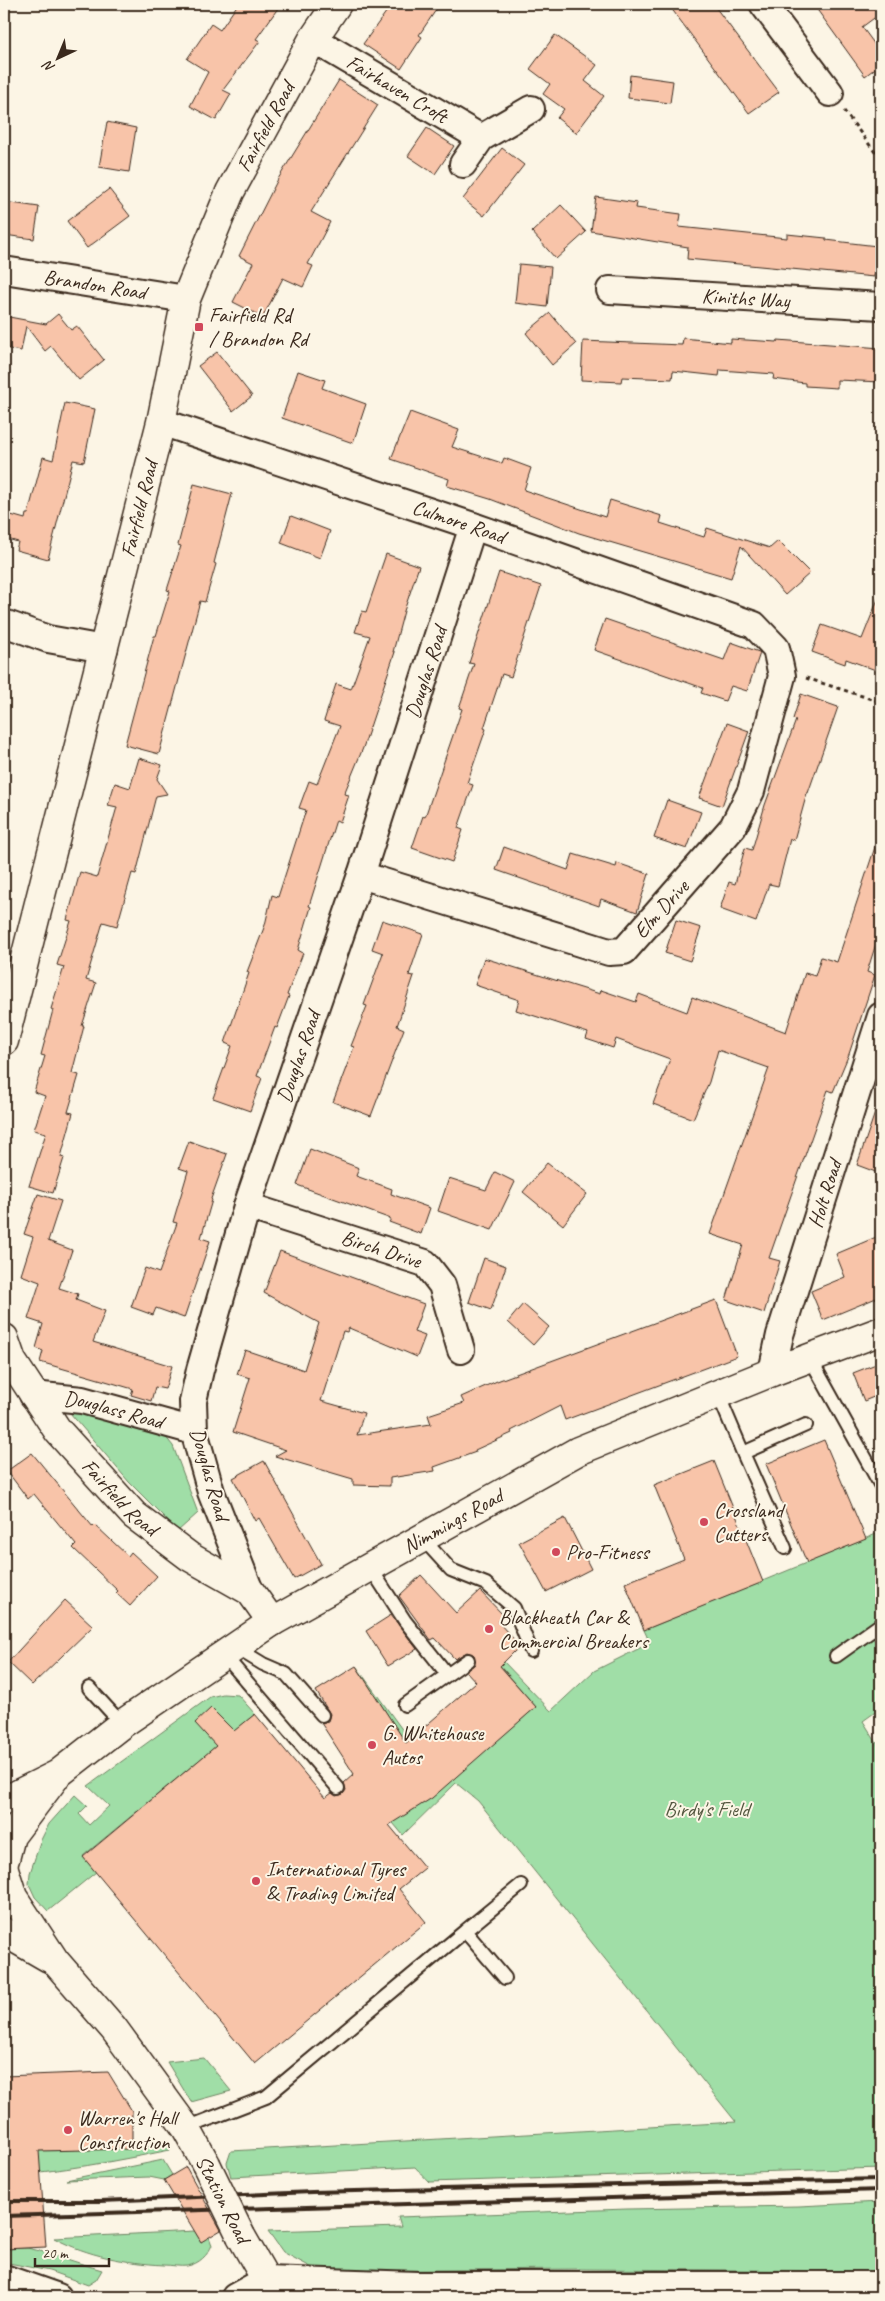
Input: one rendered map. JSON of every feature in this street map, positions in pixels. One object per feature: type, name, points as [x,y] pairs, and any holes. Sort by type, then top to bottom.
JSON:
[{"type":"main road","name":"Fairfield Road","points":[[4,1041],[161,422],[186,299],[230,192],[313,40],[337,4]]},
{"type":"main road","name":"Nimmings Road","points":[[4,1801],[58,1774],[122,1724],[272,1622],[578,1451],[772,1372],[881,1331]]},
{"type":"main road","name":"Fairfield Road","points":[[5,1346],[33,1395],[58,1431],[134,1515],[190,1557],[250,1591],[272,1622]]},
{"type":"main road","name":"Nimmings Road","points":[[4,1861],[11,1836],[58,1774]]},
{"type":"main road","name":"Station Road","points":[[4,1861],[13,1897],[55,1962],[114,2029],[186,2128],[241,2236],[271,2289]]},
{"type":"main road","name":"Station Road","points":[[4,1932],[55,1962]]},
{"type":"street","points":[[763,4],[830,93]]},
{"type":"street","name":"Fairhaven Croft","points":[[313,40],[481,138]]},
{"type":"street","points":[[463,164],[481,138],[530,109]]},
{"type":"street","name":"Brandon Road","points":[[4,270],[186,299]]},
{"type":"street","name":"Kiniths Way","points":[[610,290],[881,306]]},
{"type":"street","name":"Culmore Road","points":[[161,422],[473,526],[754,625],[776,648],[782,669]]},
{"type":"street","name":"Douglas Road","points":[[250,1591],[212,1492],[194,1432],[193,1401],[200,1370],[247,1206],[362,875],[473,526]]},
{"type":"street","points":[[4,623],[48,639],[104,649]]},
{"type":"street","name":"Elm Drive","points":[[362,875],[609,952],[624,951],[733,827],[751,791],[782,676],[782,669]]},
{"type":"street","name":"Holt Road","points":[[772,1372],[780,1335],[881,1016]]},
{"type":"street","name":"Birch Drive","points":[[247,1206],[425,1263],[442,1285],[461,1350]]},
{"type":"street","name":"Douglass Road","points":[[33,1395],[82,1400],[194,1432]]},
{"type":"street","points":[[4,2278],[58,2297]]},
{"type":"street","points":[[235,2297],[271,2289],[417,2285],[591,2291],[832,2291],[881,2285]]},
{"type":"street","points":[[53,2297],[58,2297]]},
{"type":"lane","points":[[810,1358],[881,1486]]},
{"type":"lane","points":[[718,1394],[785,1548]]},
{"type":"lane","points":[[744,1453],[806,1425]]},
{"type":"lane","points":[[422,1538],[450,1570],[486,1584],[514,1608],[531,1651]]},
{"type":"lane","points":[[370,1567],[404,1621],[447,1674]]},
{"type":"lane","points":[[836,1656],[881,1624]]},
{"type":"lane","points":[[230,1651],[286,1674],[322,1715]]},
{"type":"lane","points":[[230,1651],[338,1788]]},
{"type":"lane","points":[[405,1705],[468,1660]]},
{"type":"lane","points":[[89,1688],[122,1724]]},
{"type":"lane","points":[[186,2128],[266,2097],[521,1885]]},
{"type":"lane","points":[[466,1931],[505,1978]]},
{"type":"path","points":[[830,93],[881,160]]},
{"type":"path","points":[[782,669],[881,702]]},
{"type":"green space","points":[[78,1410],[165,1436],[173,1446],[198,1513],[178,1531],[129,1482],[70,1413]]},
{"type":"green space","name":"Birdy's Field","points":[[881,1532],[881,1634],[874,1639],[881,1650],[881,1708],[863,1721],[881,1750],[881,2168],[429,2182],[415,2167],[231,2177],[227,2163],[231,2151],[736,2122],[478,1801],[456,1783],[403,1835],[360,1783],[405,1815],[438,1793],[356,1666],[409,1739],[448,1783],[536,1707],[498,1663],[502,1660],[551,1711],[594,1671],[650,1643],[644,1630]]},
{"type":"green space","points":[[223,1694],[238,1695],[255,1714],[83,1856],[96,1872],[48,1911],[35,1897],[29,1884],[30,1873],[41,1840],[49,1824],[75,1795],[87,1806],[79,1814],[89,1825],[109,1806],[88,1786],[210,1697]]},
{"type":"green space","points":[[204,2058],[231,2091],[191,2102],[167,2062]]},
{"type":"green space","points":[[168,2146],[170,2150],[108,2162],[67,2169],[4,2175],[4,2152]]},
{"type":"green space","points":[[163,2160],[172,2175],[164,2180],[149,2177],[66,2180]]},
{"type":"green space","points":[[881,2202],[881,2271],[580,2269],[318,2271],[283,2252],[268,2231],[401,2227],[398,2217]]},
{"type":"green space","points":[[195,2231],[201,2242],[209,2237],[212,2245],[205,2256],[199,2261],[184,2266],[150,2264],[108,2258],[80,2250],[54,2238]]},
{"type":"green space","points":[[27,2248],[102,2270],[96,2280],[88,2285],[49,2271],[4,2262],[4,2249]]},
{"type":"building","points":[[238,4],[281,4],[256,39],[260,41],[223,90],[231,94],[216,120],[190,106],[208,72],[187,59],[211,24],[220,30]]},
{"type":"building","points":[[392,4],[440,4],[419,35],[422,37],[401,69],[363,44]]},
{"type":"building","points":[[668,4],[713,4],[779,92],[749,113]]},
{"type":"building","points":[[813,4],[881,4],[881,13],[862,27],[881,53],[881,64],[865,76]]},
{"type":"building","points":[[555,35],[597,65],[585,81],[604,96],[576,133],[557,118],[564,109],[543,94],[550,84],[530,69]]},
{"type":"building","points":[[630,75],[673,81],[670,103],[628,98]]},
{"type":"building","points":[[339,80],[378,105],[311,212],[330,222],[308,264],[313,266],[303,287],[283,278],[263,317],[233,302],[253,263],[239,256],[278,179]]},
{"type":"building","points":[[107,122],[136,128],[129,172],[99,167]]},
{"type":"building","points":[[427,128],[454,146],[435,174],[408,156]]},
{"type":"building","points":[[502,148],[524,165],[484,216],[463,199]]},
{"type":"building","points":[[109,189],[130,216],[87,248],[67,221]]},
{"type":"building","points":[[596,197],[637,203],[636,208],[681,214],[679,227],[787,238],[787,234],[877,246],[874,277],[687,259],[688,247],[591,231]]},
{"type":"building","points":[[4,202],[39,207],[34,239],[4,235]]},
{"type":"building","points":[[561,205],[586,232],[556,259],[532,232]]},
{"type":"building","points":[[519,264],[551,267],[547,307],[515,303]]},
{"type":"building","points":[[550,313],[576,344],[552,365],[526,333]]},
{"type":"building","points":[[58,314],[71,330],[77,326],[104,360],[79,380],[51,346],[45,351],[26,326],[21,351],[4,348],[4,316],[46,324]]},
{"type":"building","points":[[683,338],[731,343],[731,339],[777,342],[778,340],[881,348],[881,382],[837,380],[837,388],[805,386],[805,383],[773,379],[774,374],[720,370],[719,376],[673,371],[672,379],[622,377],[621,382],[581,380],[583,341],[682,345]]},
{"type":"building","points":[[217,352],[252,396],[233,411],[198,366]]},
{"type":"building","points":[[298,371],[325,380],[322,388],[366,404],[353,443],[282,418]]},
{"type":"building","points":[[65,403],[95,409],[84,462],[73,460],[48,559],[16,550],[18,542],[4,538],[4,513],[25,519],[26,514],[28,514],[43,457],[53,460]]},
{"type":"building","points":[[410,412],[459,430],[452,447],[502,463],[504,458],[531,468],[524,490],[605,517],[610,500],[662,516],[660,523],[704,537],[707,528],[770,548],[778,541],[810,573],[785,595],[741,546],[731,578],[579,533],[490,499],[447,486],[449,479],[391,459]]},
{"type":"building","points":[[194,484],[232,494],[214,563],[216,564],[205,602],[200,601],[159,754],[125,745],[154,636],[156,636],[170,591],[167,590],[181,546],[178,545]]},
{"type":"building","points":[[291,516],[330,531],[320,558],[281,543]]},
{"type":"building","points":[[386,554],[419,566],[404,611],[393,652],[395,652],[363,748],[344,794],[349,795],[340,822],[336,820],[309,906],[311,907],[298,950],[303,953],[287,995],[289,996],[257,1076],[262,1078],[250,1111],[213,1098],[232,1046],[225,1043],[249,973],[247,972],[265,925],[272,895],[278,897],[306,810],[299,808],[309,781],[317,784],[340,726],[324,721],[336,684],[351,689],[370,636],[355,632],[362,611],[366,612]]},
{"type":"building","points":[[499,572],[541,586],[511,677],[502,674],[484,728],[486,729],[467,783],[473,785],[458,828],[463,830],[452,862],[412,848],[423,816],[425,817],[462,709],[459,708],[474,664],[469,663]]},
{"type":"building","points":[[880,594],[881,672],[846,659],[845,664],[812,652],[822,625],[862,639]]},
{"type":"building","points":[[605,619],[724,660],[731,642],[759,652],[747,691],[731,686],[725,701],[701,693],[703,688],[594,650]]},
{"type":"building","points":[[801,694],[838,707],[807,793],[794,840],[790,839],[778,886],[769,884],[756,922],[720,909],[729,882],[735,884],[745,848],[752,850],[765,805],[796,720],[793,719]]},
{"type":"building","points":[[727,723],[749,731],[722,806],[699,798]]},
{"type":"building","points":[[139,758],[162,765],[157,779],[167,794],[156,796],[136,874],[132,873],[117,926],[103,922],[86,980],[96,983],[82,1026],[84,1026],[72,1073],[79,1075],[68,1112],[73,1113],[61,1157],[64,1158],[53,1193],[29,1186],[46,1133],[34,1130],[45,1096],[34,1092],[45,1056],[41,1055],[53,1010],[51,1009],[64,967],[57,965],[71,921],[67,920],[80,872],[97,877],[117,807],[108,805],[115,783],[130,788]]},
{"type":"building","points":[[667,800],[701,812],[687,849],[654,838]]},
{"type":"building","points":[[878,838],[881,839],[881,928],[867,972],[875,975],[849,1054],[833,1092],[828,1090],[769,1258],[780,1261],[764,1313],[726,1300],[743,1245],[710,1234],[769,1068],[718,1050],[709,1082],[693,1119],[653,1104],[670,1059],[616,1039],[613,1048],[586,1039],[588,1033],[516,1010],[519,1000],[475,985],[484,958],[600,994],[601,990],[636,1002],[639,994],[687,1012],[692,997],[786,1032],[805,973],[815,976],[821,957],[837,962]]},
{"type":"building","points":[[504,847],[568,870],[573,854],[616,867],[617,863],[649,874],[637,912],[601,899],[599,906],[496,870]]},
{"type":"building","points":[[382,920],[423,934],[409,975],[414,976],[397,1026],[404,1029],[371,1116],[333,1102],[354,1047],[351,1046],[367,1006],[364,1005],[383,953],[372,949]]},
{"type":"building","points":[[676,920],[701,928],[690,961],[665,953]]},
{"type":"building","points":[[878,1104],[881,1105],[881,1174],[857,1165]]},
{"type":"building","points":[[189,1141],[227,1154],[211,1199],[201,1238],[210,1241],[184,1318],[156,1308],[153,1315],[131,1307],[145,1268],[159,1273],[177,1223],[173,1222],[188,1171],[179,1168]]},
{"type":"building","points":[[310,1149],[359,1168],[356,1176],[392,1189],[391,1194],[430,1208],[421,1234],[389,1222],[391,1219],[297,1185]]},
{"type":"building","points":[[547,1163],[587,1194],[563,1225],[523,1192]]},
{"type":"building","points":[[495,1172],[515,1182],[492,1230],[438,1211],[449,1178],[486,1190]]},
{"type":"building","points":[[38,1194],[61,1201],[48,1241],[72,1250],[59,1288],[78,1294],[76,1300],[105,1311],[93,1342],[172,1366],[165,1389],[155,1387],[151,1401],[131,1395],[133,1389],[40,1362],[43,1351],[36,1348],[43,1324],[28,1319],[40,1282],[21,1275],[33,1237],[24,1234]]},
{"type":"building","points":[[881,1235],[881,1296],[823,1320],[811,1291],[845,1277],[836,1254]]},
{"type":"building","points":[[280,1251],[424,1304],[414,1332],[425,1336],[417,1357],[349,1328],[347,1332],[343,1331],[321,1401],[364,1413],[357,1435],[431,1424],[428,1415],[464,1403],[461,1397],[497,1381],[716,1300],[737,1356],[565,1420],[560,1406],[511,1431],[512,1433],[475,1450],[476,1452],[434,1467],[435,1471],[390,1478],[390,1486],[353,1485],[353,1479],[275,1456],[286,1450],[233,1432],[250,1378],[237,1374],[245,1350],[304,1370],[319,1323],[264,1293]]},
{"type":"building","points":[[484,1258],[506,1266],[491,1310],[469,1302]]},
{"type":"building","points":[[523,1304],[549,1327],[533,1345],[508,1322]]},
{"type":"building","points":[[881,1362],[881,1394],[864,1401],[853,1373]]},
{"type":"building","points":[[824,1440],[866,1539],[807,1563],[766,1464]]},
{"type":"building","points":[[32,1453],[93,1527],[95,1525],[128,1556],[131,1552],[157,1576],[130,1606],[116,1593],[118,1591],[73,1548],[76,1545],[34,1494],[28,1499],[7,1471]]},
{"type":"building","points":[[264,1461],[321,1564],[294,1579],[259,1518],[255,1521],[233,1478]]},
{"type":"building","name":"Crossland Cutters","points":[[714,1461],[763,1582],[644,1630],[625,1583],[684,1559],[654,1485]]},
{"type":"building","points":[[565,1518],[591,1569],[546,1592],[519,1542]]},
{"type":"building","name":"International Tyres & Trading Limited","points":[[421,1575],[456,1613],[480,1591],[504,1616],[498,1622],[520,1646],[500,1666],[536,1707],[432,1798],[389,1825],[425,1868],[399,1889],[426,1922],[255,2064],[83,1857],[216,1746],[195,1723],[211,1708],[234,1731],[255,1714],[325,1798],[332,1793],[336,1796],[343,1794],[346,1790],[344,1783],[354,1774],[321,1723],[328,1721],[330,1714],[316,1691],[356,1666],[406,1743],[476,1682],[466,1671],[475,1664],[474,1655],[467,1652],[455,1659],[435,1638],[431,1640],[399,1596]]},
{"type":"building","points":[[65,1600],[93,1626],[32,1685],[8,1662]]},
{"type":"building","points":[[391,1615],[417,1649],[388,1666],[366,1631]]},
{"type":"building","name":"Warren's Hall Construction","points":[[108,2072],[132,2111],[132,2149],[39,2151],[46,2247],[4,2249],[4,2076]]},
{"type":"building","points":[[186,2167],[221,2230],[201,2242],[164,2180]]},
{"type":"railway","points":[[4,2201],[101,2201],[312,2192],[881,2179]]},
{"type":"railway","points":[[4,2216],[881,2190]]},
{"type":"place","name":"Fairfield Rd / Brandon Rd","points":[[199,327]]},
{"type":"place","name":"Crossland Cutters","points":[[704,1522]]},
{"type":"place","name":"Pro-Fitness","points":[[556,1552]]},
{"type":"place","name":"Blackheath Car & Commercial Breakers","points":[[489,1629]]},
{"type":"place","name":"G. Whitehouse Autos","points":[[372,1745]]},
{"type":"place","name":"International Tyres & Trading Limited","points":[[256,1881]]},
{"type":"place","name":"Warren's Hall Construction","points":[[68,2130]]}]
